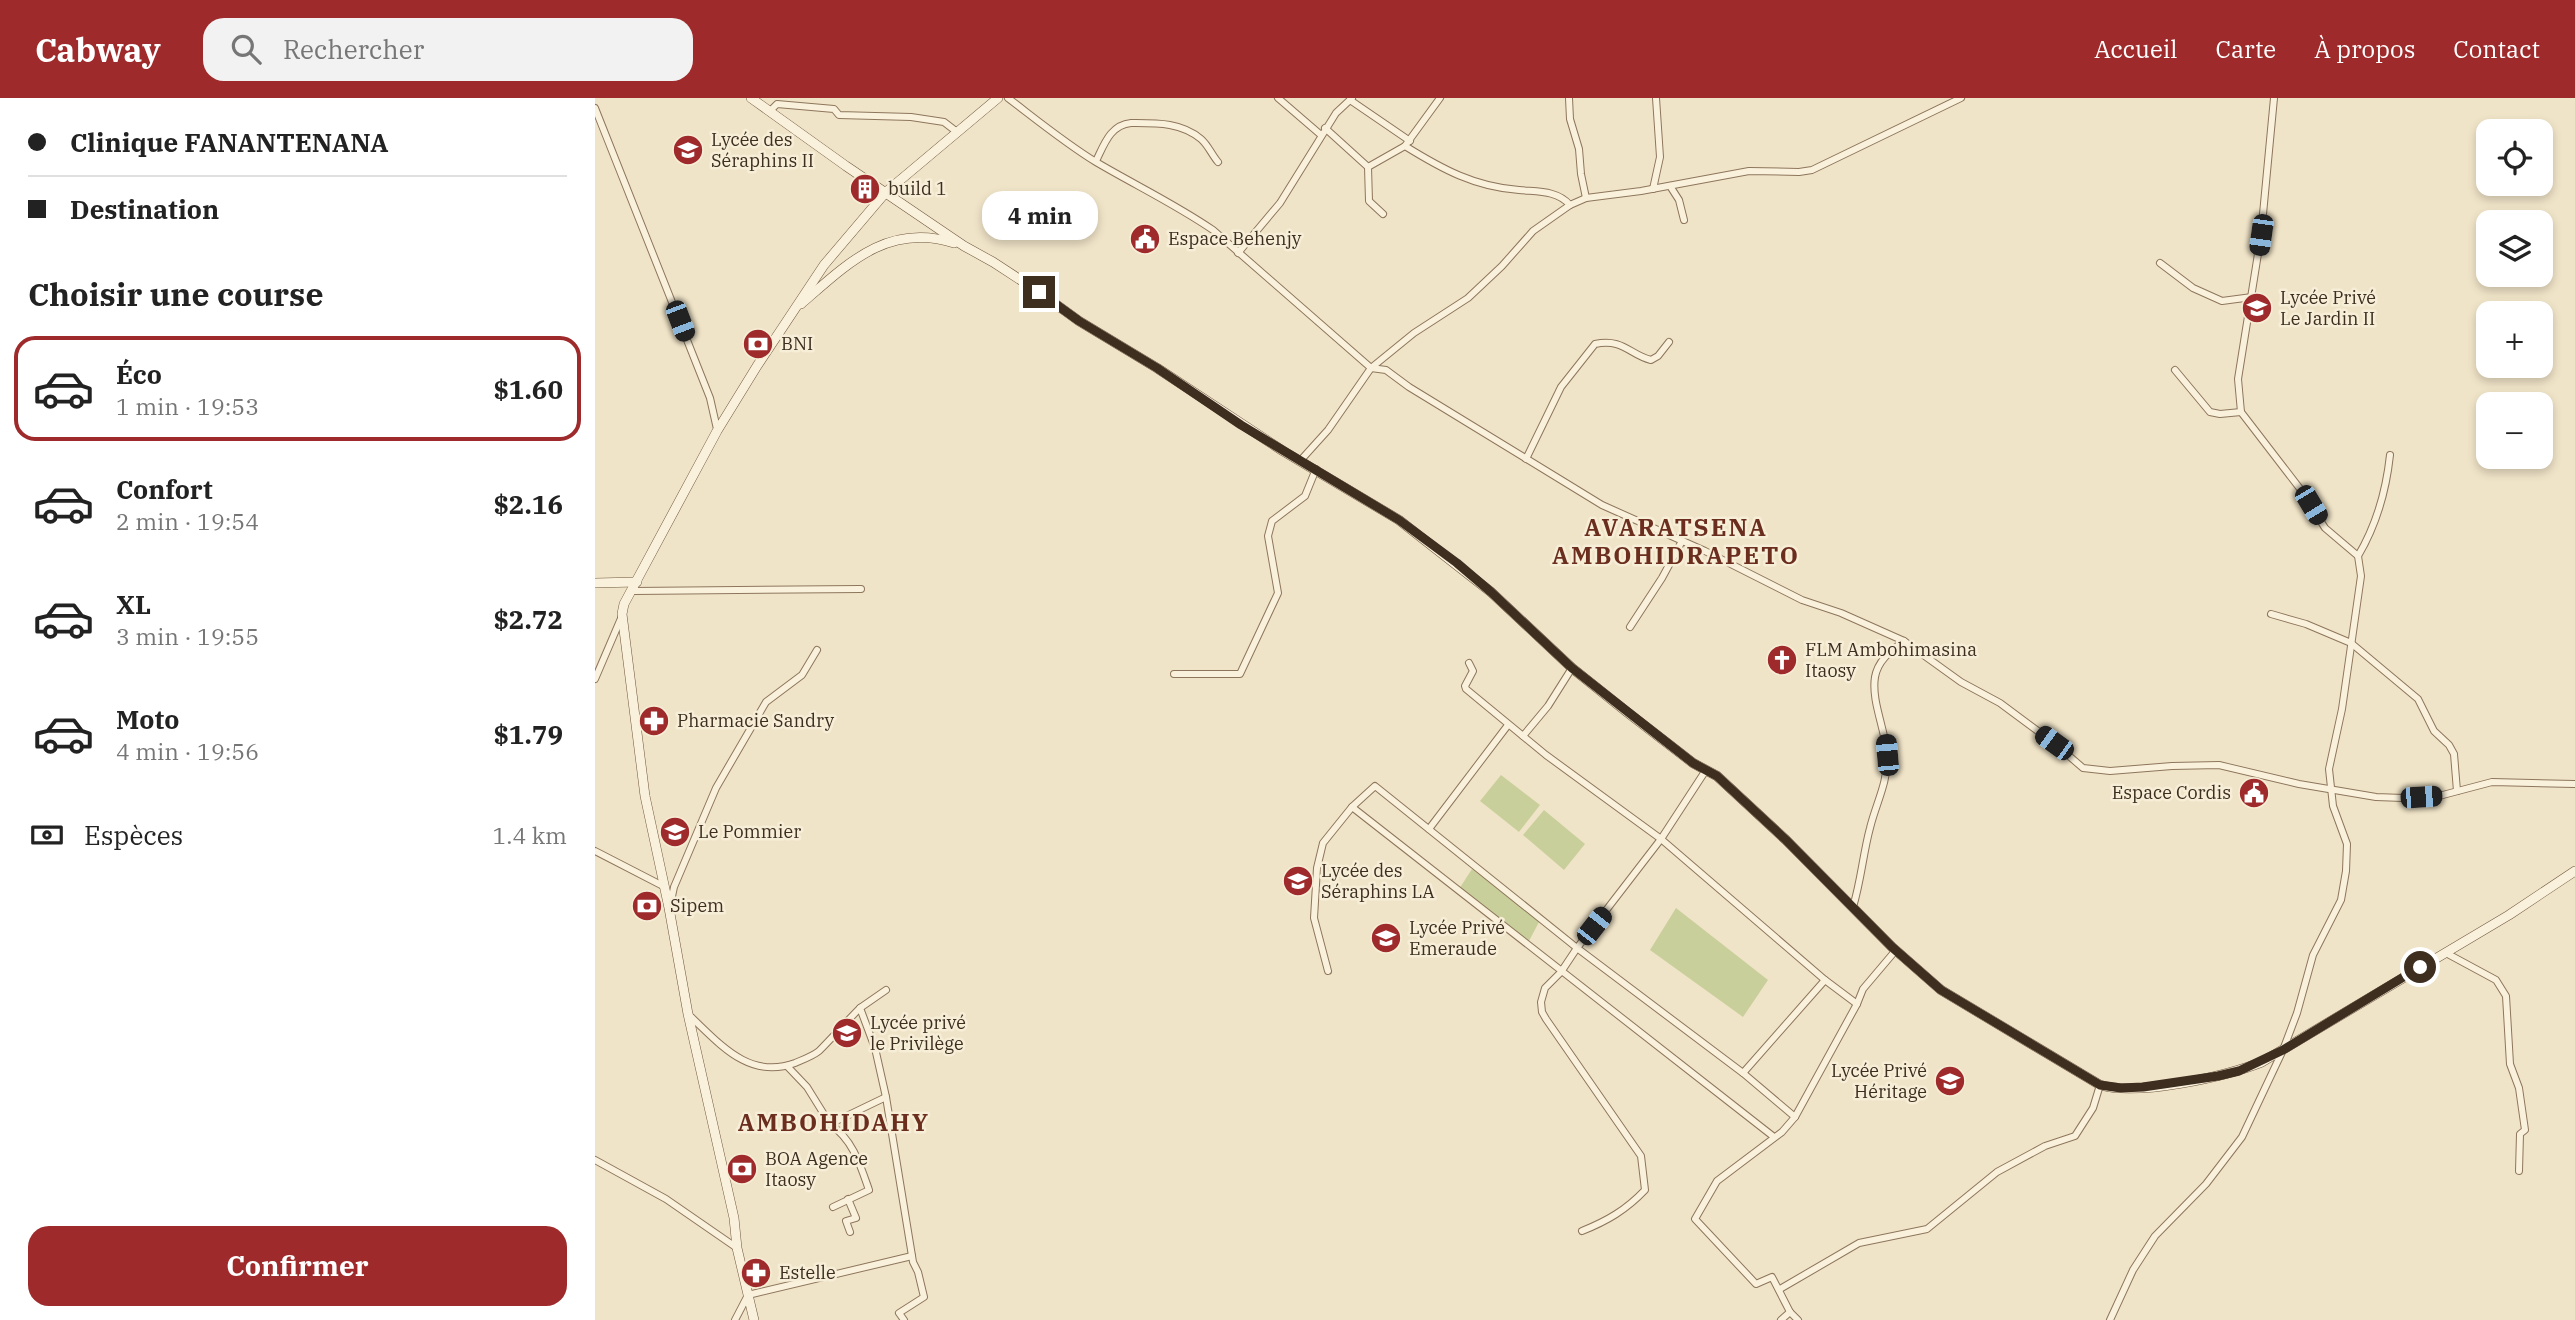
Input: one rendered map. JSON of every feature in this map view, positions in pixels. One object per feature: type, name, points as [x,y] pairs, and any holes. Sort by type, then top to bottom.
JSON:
[{"type":"street","points":[[751,98],[964,246],[993,262],[1079,321],[1300,461],[1399,520],[1491,592],[1572,668],[1693,763],[1717,776],[1896,950],[1941,990],[2100,1085],[2143,1087],[2218,1076],[2262,1062],[2446,953],[2575,872]]},
{"type":"street","points":[[832,98],[834,109],[839,115],[911,117],[944,122],[957,132]]},
{"type":"street","points":[[595,676],[624,604],[717,431],[805,291],[886,192],[998,98]]},
{"type":"street","points":[[1009,98],[1050,131],[1096,161],[1185,210],[1213,230],[1371,368],[1386,370],[1409,387],[1602,505],[1803,600],[1841,613],[1904,641],[1961,682],[2000,703],[2083,768],[2110,771],[2219,765],[2299,785],[2376,797],[2403,798],[2439,796],[2492,782],[2575,784]]},
{"type":"street","points":[[1278,98],[1368,167]]},
{"type":"street","points":[[1368,167],[1407,144],[1440,98]]},
{"type":"street","points":[[1569,98],[1570,119],[1579,149],[1586,198]]},
{"type":"street","points":[[1653,189],[1660,157],[1656,98]]},
{"type":"street","points":[[1300,461],[1328,430],[1371,368],[1414,332],[1468,298],[1502,266],[1533,230],[1570,205],[1586,198],[1615,196],[1749,171],[1812,170],[1961,98]]},
{"type":"street","points":[[2274,98],[2269,167],[2252,298],[2238,379],[2241,412],[2301,490],[2325,528],[2358,556]]},
{"type":"street","points":[[1238,253],[1280,203],[1339,108],[1351,99],[1407,144],[1459,177],[1501,188],[1550,193],[1565,199],[1570,205]]},
{"type":"street","points":[[771,110],[777,104],[834,109]]},
{"type":"street","points":[[595,108],[710,398],[717,431]]},
{"type":"street","points":[[1096,161],[1114,129],[1124,124],[1145,123],[1176,125],[1187,129],[1204,142],[1218,162]]},
{"type":"street","points":[[1368,167],[1369,201],[1383,214]]},
{"type":"street","points":[[1670,186],[1679,200],[1684,220]]},
{"type":"street","points":[[797,307],[861,255],[882,243],[903,237],[924,237],[964,246]]},
{"type":"street","points":[[2160,263],[2193,288],[2222,300],[2252,298]]},
{"type":"street","points":[[1527,459],[1561,387],[1595,344],[1626,347],[1651,359],[1658,356],[1669,342]]},
{"type":"street","points":[[2175,370],[2210,412],[2220,415],[2241,412]]},
{"type":"street","points":[[2110,1320],[2133,1270],[2155,1236],[2206,1184],[2242,1137],[2298,1013],[2313,955],[2341,900],[2347,844],[2333,806],[2329,769],[2342,709],[2361,576],[2358,556],[2372,532],[2388,477],[2390,455]]},
{"type":"street","points":[[1174,674],[1240,674],[1278,593],[1268,536],[1272,521],[1305,496],[1316,469]]},
{"type":"street","points":[[1630,627],[1662,579],[1682,541]]},
{"type":"street","points":[[595,583],[635,587],[861,589]]},
{"type":"street","points":[[622,614],[645,796],[688,1014],[754,1320]]},
{"type":"street","points":[[2271,614],[2306,624],[2351,643],[2418,699],[2434,731],[2449,745],[2454,754],[2457,792]]},
{"type":"street","points":[[1853,907],[1864,866],[1869,831],[1887,775],[1886,739],[1874,690],[1874,679],[1881,660],[1904,641]]},
{"type":"street","points":[[669,908],[674,887],[716,788],[766,702],[802,675],[817,650]]},
{"type":"street","points":[[1469,663],[1473,671],[1465,686],[1466,690],[1546,755],[1661,839],[1825,980],[1857,1004]]},
{"type":"street","points":[[1523,736],[1548,706],[1572,668]]},
{"type":"street","points":[[1429,829],[1508,725]]},
{"type":"street","points":[[1582,1231],[1609,1221],[1631,1205],[1645,1190],[1641,1156],[1542,1012],[1541,1002],[1545,988],[1561,972],[1661,839],[1706,770]]},
{"type":"street","points":[[1328,971],[1314,918],[1317,868],[1323,843],[1352,807],[1375,786],[1577,948],[1743,1073],[1795,1117]]},
{"type":"street","points":[[1352,807],[1774,1137]]},
{"type":"street","points":[[595,851],[663,886]]},
{"type":"street","points":[[1798,1320],[1790,1312],[1772,1277],[1756,1284],[1695,1219],[1717,1181],[1782,1132],[1795,1117],[1863,989],[1896,950]]},
{"type":"street","points":[[2446,953],[2496,980],[2506,996],[2510,1064],[2519,1088],[2525,1130],[2520,1134],[2519,1171]]},
{"type":"street","points":[[1743,1073],[1825,980]]},
{"type":"street","points":[[688,1014],[720,1044],[751,1065],[762,1068],[787,1066],[818,1052],[860,1008],[886,990]]},
{"type":"street","points":[[860,1008],[875,1048],[886,1097],[912,1256],[924,1297],[899,1313],[905,1320]]},
{"type":"street","points":[[787,1066],[807,1087],[830,1124],[850,1142],[869,1190],[833,1207]]},
{"type":"street","points":[[1780,1289],[1859,1242],[1927,1229],[1997,1172],[2045,1146],[2075,1136],[2093,1108],[2100,1085]]},
{"type":"street","points":[[830,1124],[886,1097]]},
{"type":"street","points":[[595,1160],[666,1199],[737,1248]]},
{"type":"street","points":[[848,1199],[856,1218],[846,1221],[850,1232]]},
{"type":"street","points":[[735,1320],[748,1296],[912,1256]]},
{"type":"street","points":[[1781,1320],[1790,1312]]},
{"type":"green space","points":[[1501,775],[1540,805],[1519,832],[1480,801]]},
{"type":"green space","points":[[1544,810],[1585,844],[1564,870],[1523,835]]},
{"type":"green space","points":[[1472,869],[1540,920],[1528,943],[1459,889]]},
{"type":"green space","points":[[1676,908],[1768,980],[1743,1017],[1650,950]]},
{"type":"place","name":"Lycée des Séraphins II","points":[[688,150]]},
{"type":"place","name":"build 1","points":[[865,189]]},
{"type":"place","name":"Espace Behenjy","points":[[1145,239]]},
{"type":"place","name":"Lycée Privé Le Jardin II","points":[[2257,308]]},
{"type":"place","name":"BNI","points":[[758,344]]},
{"type":"place","name":"FLM Ambohimasina Itaosy","points":[[1782,660]]},
{"type":"place","name":"Pharmacie Sandry","points":[[654,721]]},
{"type":"place","name":"Espace Cordis","points":[[2254,793]]},
{"type":"place","name":"Le Pommier","points":[[675,832]]},
{"type":"place","name":"Lycée des Séraphins LA","points":[[1298,881]]},
{"type":"place","name":"Sipem","points":[[647,906]]},
{"type":"place","name":"Lycée Privé Emeraude","points":[[1386,938]]},
{"type":"place","name":"Lycée privé le Privilège","points":[[847,1033]]},
{"type":"place","name":"Lycée Privé Héritage","points":[[1950,1081]]},
{"type":"place","name":"BOA Agence Itaosy","points":[[742,1169]]},
{"type":"place","name":"Estelle","points":[[756,1273]]},
{"type":"district","name":"AVARATSENA AMBOHIDRAPETO","points":[[1676,542]]},
{"type":"district","name":"AMBOHIDAHY","points":[[834,1123]]},
{"type":"route","points":[[1039,292],[1079,321],[1157,368],[1241,425],[1399,520],[1457,563],[1572,668],[1693,763],[1717,776],[1786,840],[1892,947],[1941,990],[2100,1085],[2109,1088],[2143,1087],[2239,1071],[2283,1050],[2420,967]]}]
